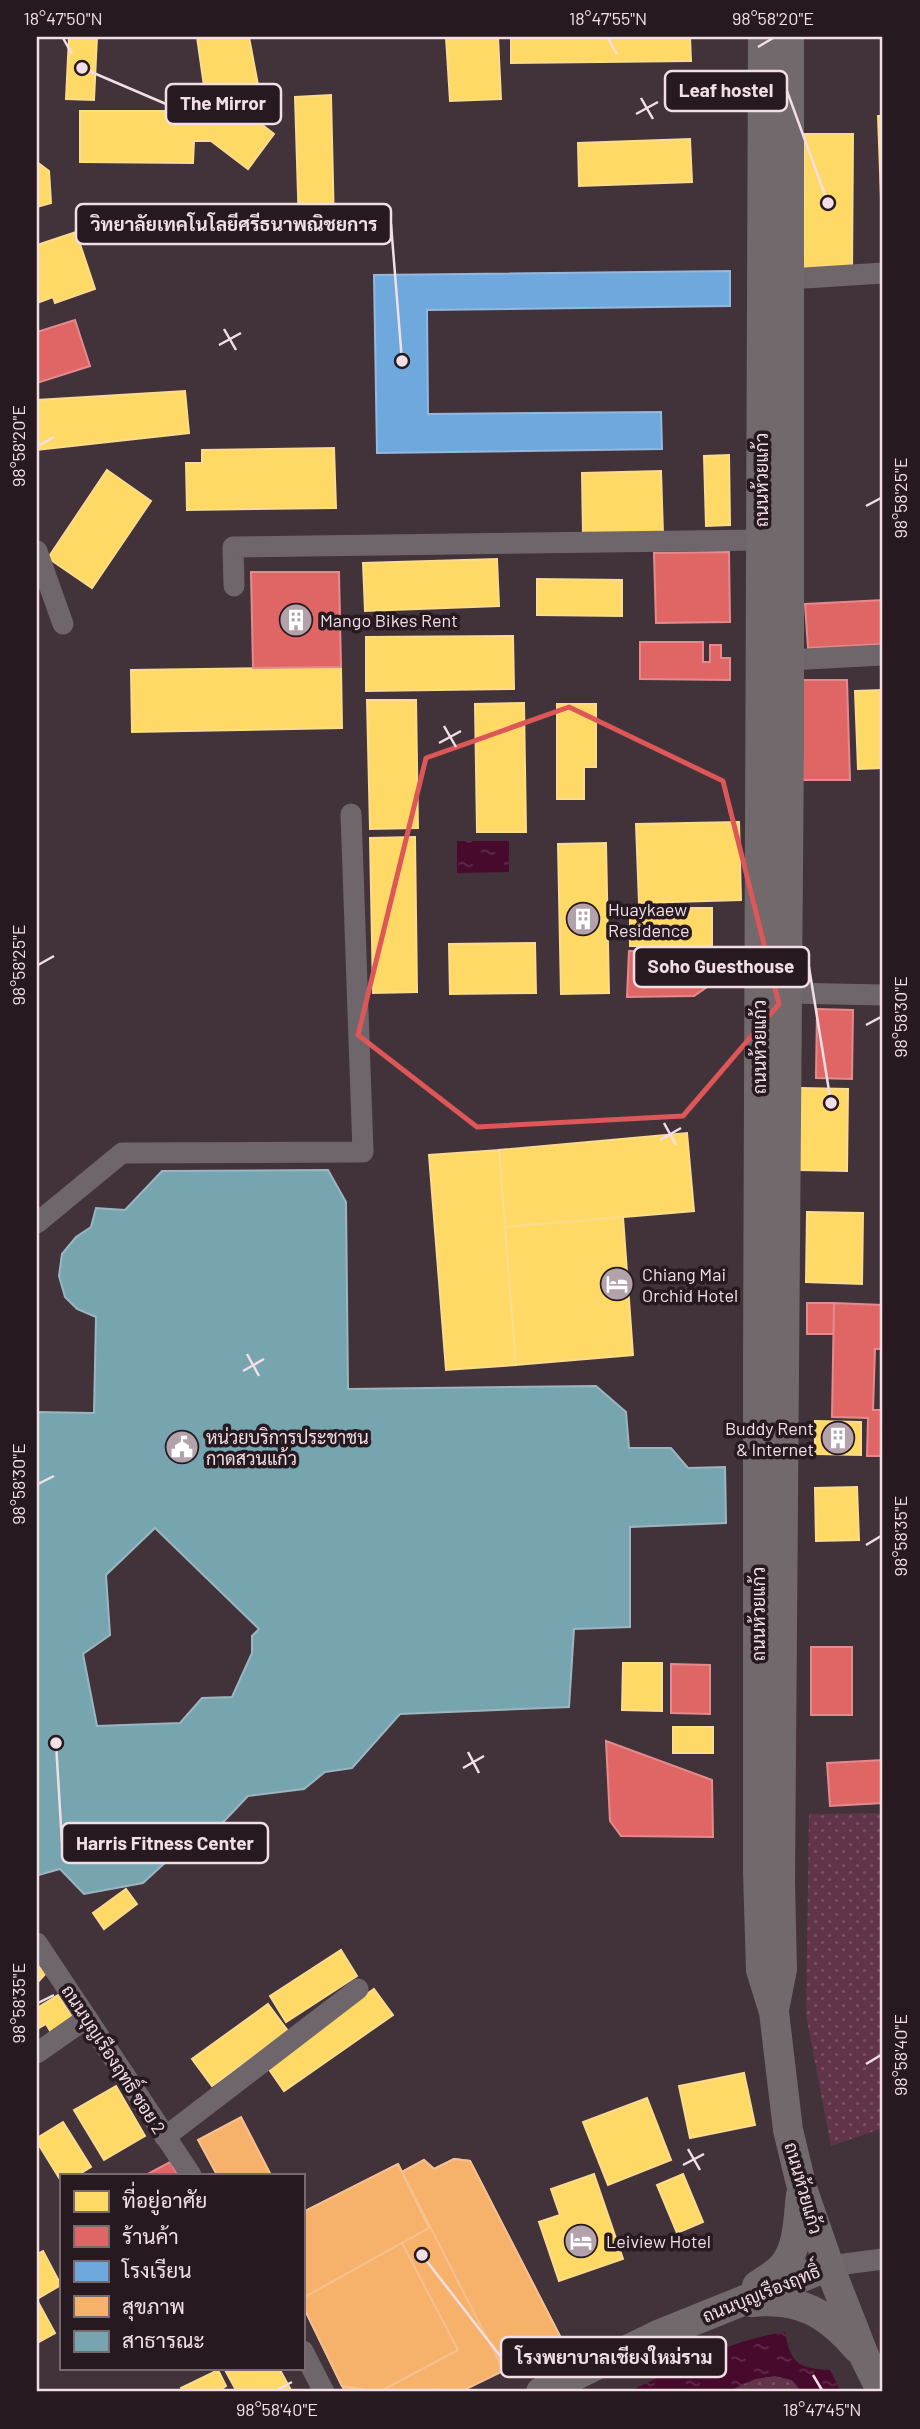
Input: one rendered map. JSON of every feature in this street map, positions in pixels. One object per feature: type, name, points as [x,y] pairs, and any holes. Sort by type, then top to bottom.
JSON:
[{"type":"main road","name":"ถนนห้วยแก้ว","points":[[763,37],[762,540],[776,659],[787,993],[780,1881],[782,1969],[774,2012]]},
{"type":"main road","name":"ถนนห้วยแก้ว","points":[[789,37],[789,279],[776,659],[759,979],[758,1873],[761,1970],[774,2012],[788,2130],[802,2188],[865,2357]]},
{"type":"main road","points":[[730,2304],[782,2267],[795,2241],[802,2188]]},
{"type":"main road","name":"ถนนบุญเรืองฤทธิ์","points":[[541,2392],[658,2334],[829,2266]]},
{"type":"main road","points":[[730,2304],[773,2300],[794,2303],[818,2313],[838,2326],[865,2357],[882,2392]]},
{"type":"street","points":[[789,279],[883,273]]},
{"type":"street","points":[[234,586],[233,547],[762,540]]},
{"type":"street","points":[[37,551],[63,624]]},
{"type":"street","points":[[776,659],[883,655]]},
{"type":"street","points":[[37,1223],[122,1153],[363,1152],[351,814]]},
{"type":"street","points":[[787,993],[883,995]]},
{"type":"street","name":"ถนนบุญเรืองฤทธิ์ ซอย 2","points":[[37,1943],[190,2174]]},
{"type":"street","points":[[165,2137],[358,1989]]},
{"type":"street","points":[[37,2053],[87,2018]]},
{"type":"street","points":[[829,2266],[883,2259]]},
{"type":"street","points":[[304,2353],[324,2392]]},
{"type":"highlighted area","points":[[569,707],[723,781],[779,1004],[683,1116],[477,1127],[358,1035],[426,758]]},
{"type":"shaded area","points":[[883,1813],[883,2128],[831,2146],[806,2015],[809,1814]]},
{"type":"shaded area","points":[[775,2376],[792,2380],[802,2392],[727,2392],[755,2379]]},
{"type":"water","points":[[457,841],[509,841],[509,872],[457,873]]},
{"type":"water","points":[[785,2332],[793,2357],[803,2366],[830,2370],[841,2392],[802,2392],[792,2380],[775,2376],[755,2379],[727,2392],[628,2392],[724,2348]]},
{"type":"building: ที่อยู่อาศัย","points":[[69,37],[97,37],[94,100],[66,99]]},
{"type":"building: ที่อยู่อาศัย","points":[[197,37],[249,37],[261,101],[238,106],[274,134],[248,169],[211,141],[194,141],[193,163],[80,162],[80,111],[188,111],[205,93]]},
{"type":"building: ที่อยู่อาศัย","points":[[446,37],[498,37],[501,99],[450,101]]},
{"type":"building: ที่อยู่อาศัย","points":[[511,37],[690,37],[691,61],[511,63]]},
{"type":"building: ที่อยู่อาศัย","points":[[331,95],[334,226],[299,227],[295,97]]},
{"type":"building: ที่อยู่อาศัย","points":[[878,116],[883,116],[883,252]]},
{"type":"building: ที่อยู่อาศัย","points":[[804,134],[853,134],[852,272],[803,271]]},
{"type":"building: ที่อยู่อาศัย","points":[[690,139],[692,182],[579,186],[578,143]]},
{"type":"building: ที่อยู่อาศัย","points":[[37,162],[49,171],[51,203],[37,207]]},
{"type":"building: ที่อยู่อาศัย","points":[[76,232],[95,289],[55,303],[53,297],[37,303],[37,245]]},
{"type":"building: ที่อยู่อาศัย","points":[[185,391],[189,433],[37,450],[37,400]]},
{"type":"building: ที่อยู่อาศัย","points":[[334,448],[336,508],[187,510],[186,463],[202,463],[202,450]]},
{"type":"building: ที่อยู่อาศัย","points":[[729,455],[730,525],[706,526],[704,456]]},
{"type":"building: ที่อยู่อาศัย","points":[[107,470],[151,501],[92,588],[48,558]]},
{"type":"building: ที่อยู่อาศัย","points":[[661,471],[663,534],[583,536],[582,473]]},
{"type":"building: ที่อยู่อาศัย","points":[[497,559],[499,606],[365,611],[363,563]]},
{"type":"building: ที่อยู่อาศัย","points":[[537,579],[622,580],[622,616],[537,615]]},
{"type":"building: ที่อยู่อาศัย","points":[[513,636],[514,689],[366,691],[366,637]]},
{"type":"building: ที่อยู่อาศัย","points":[[341,667],[342,728],[132,732],[131,670]]},
{"type":"building: ที่อยู่อาศัย","points":[[883,690],[883,768],[858,769],[855,691]]},
{"type":"building: ที่อยู่อาศัย","points":[[367,700],[416,700],[418,828],[370,829]]},
{"type":"building: ที่อยู่อาศัย","points":[[524,703],[526,832],[477,832],[475,704]]},
{"type":"building: ที่อยู่อาศัย","points":[[557,704],[596,704],[596,767],[584,767],[584,799],[557,799]]},
{"type":"building: ที่อยู่อาศัย","points":[[739,822],[741,900],[639,903],[636,824]]},
{"type":"building: ที่อยู่อาศัย","points":[[415,837],[417,992],[373,993],[370,838]]},
{"type":"building: ที่อยู่อาศัย","name":"Huaykaew Residence","points":[[606,843],[609,993],[561,994],[558,844]]},
{"type":"building: ที่อยู่อาศัย","points":[[630,908],[712,908],[712,946],[630,946]]},
{"type":"building: ที่อยู่อาศัย","points":[[535,943],[536,993],[450,994],[449,944]]},
{"type":"building: ที่อยู่อาศัย","points":[[801,1088],[848,1089],[847,1171],[800,1170]]},
{"type":"building: ที่อยู่อาศัย","points":[[687,1133],[694,1211],[505,1227],[499,1150]]},
{"type":"building: ที่อยู่อาศัย","points":[[499,1150],[516,1365],[446,1370],[429,1155]]},
{"type":"building: ที่อยู่อาศัย","points":[[807,1212],[863,1213],[862,1284],[806,1282]]},
{"type":"building: ที่อยู่อาศัย","points":[[623,1217],[633,1355],[516,1365],[505,1227]]},
{"type":"building: ที่อยู่อาศัย","name":"Buddy Rent & Internet","points":[[815,1421],[861,1422],[861,1455],[815,1454]]},
{"type":"building: ที่อยู่อาศัย","points":[[857,1487],[859,1540],[816,1541],[815,1488]]},
{"type":"building: ที่อยู่อาศัย","points":[[623,1663],[662,1663],[662,1711],[622,1710]]},
{"type":"building: ที่อยู่อาศัย","points":[[673,1727],[713,1727],[713,1753],[673,1753]]},
{"type":"building: ที่อยู่อาศัย","points":[[126,1889],[137,1904],[104,1929],[93,1913]]},
{"type":"building: ที่อยู่อาศัย","points":[[341,1950],[357,1976],[286,2022],[270,1996]]},
{"type":"building: ที่อยู่อาศัย","points":[[37,1958],[49,1970],[37,1983]]},
{"type":"building: ที่อยู่อาศัย","points":[[374,1989],[393,2015],[284,2091],[266,2065]]},
{"type":"building: ที่อยู่อาศัย","points":[[58,1995],[74,2020],[52,2034],[46,2024],[37,2029],[37,2008]]},
{"type":"building: ที่อยู่อาศัย","points":[[268,2004],[288,2031],[212,2086],[192,2059]]},
{"type":"building: ที่อยู่อาศัย","points":[[744,2073],[755,2125],[690,2138],[679,2086]]},
{"type":"building: ที่อยู่อาศัย","points":[[116,2086],[145,2136],[104,2160],[74,2110]]},
{"type":"building: ที่อยู่อาศัย","points":[[647,2098],[671,2160],[608,2185],[583,2122]]},
{"type":"building: ที่อยู่อาศัย","points":[[63,2122],[91,2167],[80,2174],[60,2174],[60,2179],[37,2138]]},
{"type":"building: ที่อยู่อาศัย","name":"Leiview Hotel","points":[[594,2174],[623,2259],[559,2281],[539,2222],[560,2215],[551,2189]]},
{"type":"building: ที่อยู่อาศัย","points":[[683,2174],[703,2222],[677,2233],[657,2185]]},
{"type":"building: ที่อยู่อาศัย","points":[[43,2251],[60,2286],[37,2299],[37,2254]]},
{"type":"building: ที่อยู่อาศัย","points":[[37,2300],[55,2333],[37,2343]]},
{"type":"building: ที่อยู่อาศัย","points":[[218,2370],[226,2386],[218,2392],[183,2392],[181,2388]]},
{"type":"building: ที่อยู่อาศัย","points":[[225,2370],[280,2370],[292,2392],[237,2392]]},
{"type":"building: ร้านค้า","points":[[75,320],[90,366],[37,383],[37,332]]},
{"type":"building: ร้านค้า","points":[[729,552],[730,622],[656,623],[654,553]]},
{"type":"building: ร้านค้า","name":"Mango Bikes Rent","points":[[251,572],[339,572],[341,667],[253,668]]},
{"type":"building: ร้านค้า","points":[[883,600],[883,644],[808,648],[805,604]]},
{"type":"building: ร้านค้า","points":[[640,642],[703,642],[703,662],[710,662],[710,645],[721,645],[721,658],[730,658],[730,680],[640,679]]},
{"type":"building: ร้านค้า","points":[[801,680],[847,680],[850,780],[803,780]]},
{"type":"building: ร้านค้า","points":[[629,951],[732,954],[732,970],[694,996],[627,997]]},
{"type":"building: ร้านค้า","points":[[817,1009],[853,1010],[852,1079],[816,1078]]},
{"type":"building: ร้านค้า","points":[[807,1303],[834,1303],[834,1334],[807,1334]]},
{"type":"building: ร้านค้า","points":[[834,1303],[883,1305],[883,1349],[875,1349],[873,1410],[883,1410],[883,1456],[867,1456],[868,1418],[832,1417]]},
{"type":"building: ร้านค้า","points":[[811,1647],[852,1647],[852,1715],[811,1715]]},
{"type":"building: ร้านค้า","points":[[671,1664],[710,1665],[710,1714],[671,1713]]},
{"type":"building: ร้านค้า","points":[[606,1741],[712,1780],[713,1837],[621,1836],[610,1821]]},
{"type":"building: ร้านค้า","points":[[883,1760],[883,1803],[830,1806],[827,1763]]},
{"type":"building: ร้านค้า","points":[[170,2162],[177,2174],[148,2174]]},
{"type":"building: โรงเรียน","points":[[730,271],[730,306],[427,310],[428,414],[661,412],[662,449],[377,453],[374,275]]},
{"type":"building: สุขภาพ","points":[[241,2117],[270,2174],[216,2174],[198,2140]]},
{"type":"building: สุขภาพ","points":[[454,2159],[470,2161],[563,2342],[460,2392],[435,2389],[434,2392],[345,2392],[304,2308],[304,2211],[398,2164],[402,2172],[424,2160],[434,2169]]},
{"type":"building: สุขภาพ","points":[[454,2159],[470,2161],[563,2342],[504,2371],[402,2172],[424,2160],[434,2169]]},
{"type":"building: สุขภาพ","points":[[398,2164],[429,2228],[304,2297],[304,2211]]},
{"type":"building: สุขภาพ","points":[[402,2243],[458,2350],[379,2392],[342,2386],[304,2308],[304,2297]]},
{"type":"building: สาธารณะ","points":[[328,1170],[346,1202],[348,1389],[596,1386],[626,1412],[629,1448],[671,1448],[688,1468],[725,1467],[726,1523],[630,1527],[630,1627],[574,1629],[569,1707],[400,1714],[352,1768],[325,1772],[304,1789],[248,1796],[210,1836],[193,1837],[143,1883],[84,1894],[60,1869],[39,1875],[37,1873],[37,1412],[94,1413],[96,1317],[77,1309],[65,1297],[59,1276],[62,1254],[76,1237],[91,1227],[96,1208],[125,1210],[162,1171]],"holes":[[[155,1528],[259,1629],[252,1636],[252,1653],[232,1697],[202,1698],[180,1723],[97,1726],[83,1654],[110,1635],[106,1575]]]},
{"type":"place","name":"The Mirror","points":[[82,68]]},
{"type":"place","name":"Leaf hostel","points":[[828,203]]},
{"type":"place","name":"วิทยาลัยเทคโนโลยีศรีธนาพณิชยการ","points":[[402,361]]},
{"type":"place","name":"Mango Bikes Rent","points":[[296,620]]},
{"type":"place","name":"Huaykaew Residence","points":[[583,919]]},
{"type":"place","name":"Soho Guesthouse","points":[[831,1103]]},
{"type":"place","name":"Chiang Mai Orchid Hotel","points":[[617,1284]]},
{"type":"place","name":"Buddy Rent & Internet","points":[[838,1438]]},
{"type":"place","name":"หน่วยบริการประชาชน กาดสวนแก้ว","points":[[182,1447]]},
{"type":"place","name":"Harris Fitness Center","points":[[56,1743]]},
{"type":"place","name":"Leiview Hotel","points":[[581,2241]]},
{"type":"place","name":"โรงพยาบาลเชียงใหม่ราม","points":[[422,2255]]}]
